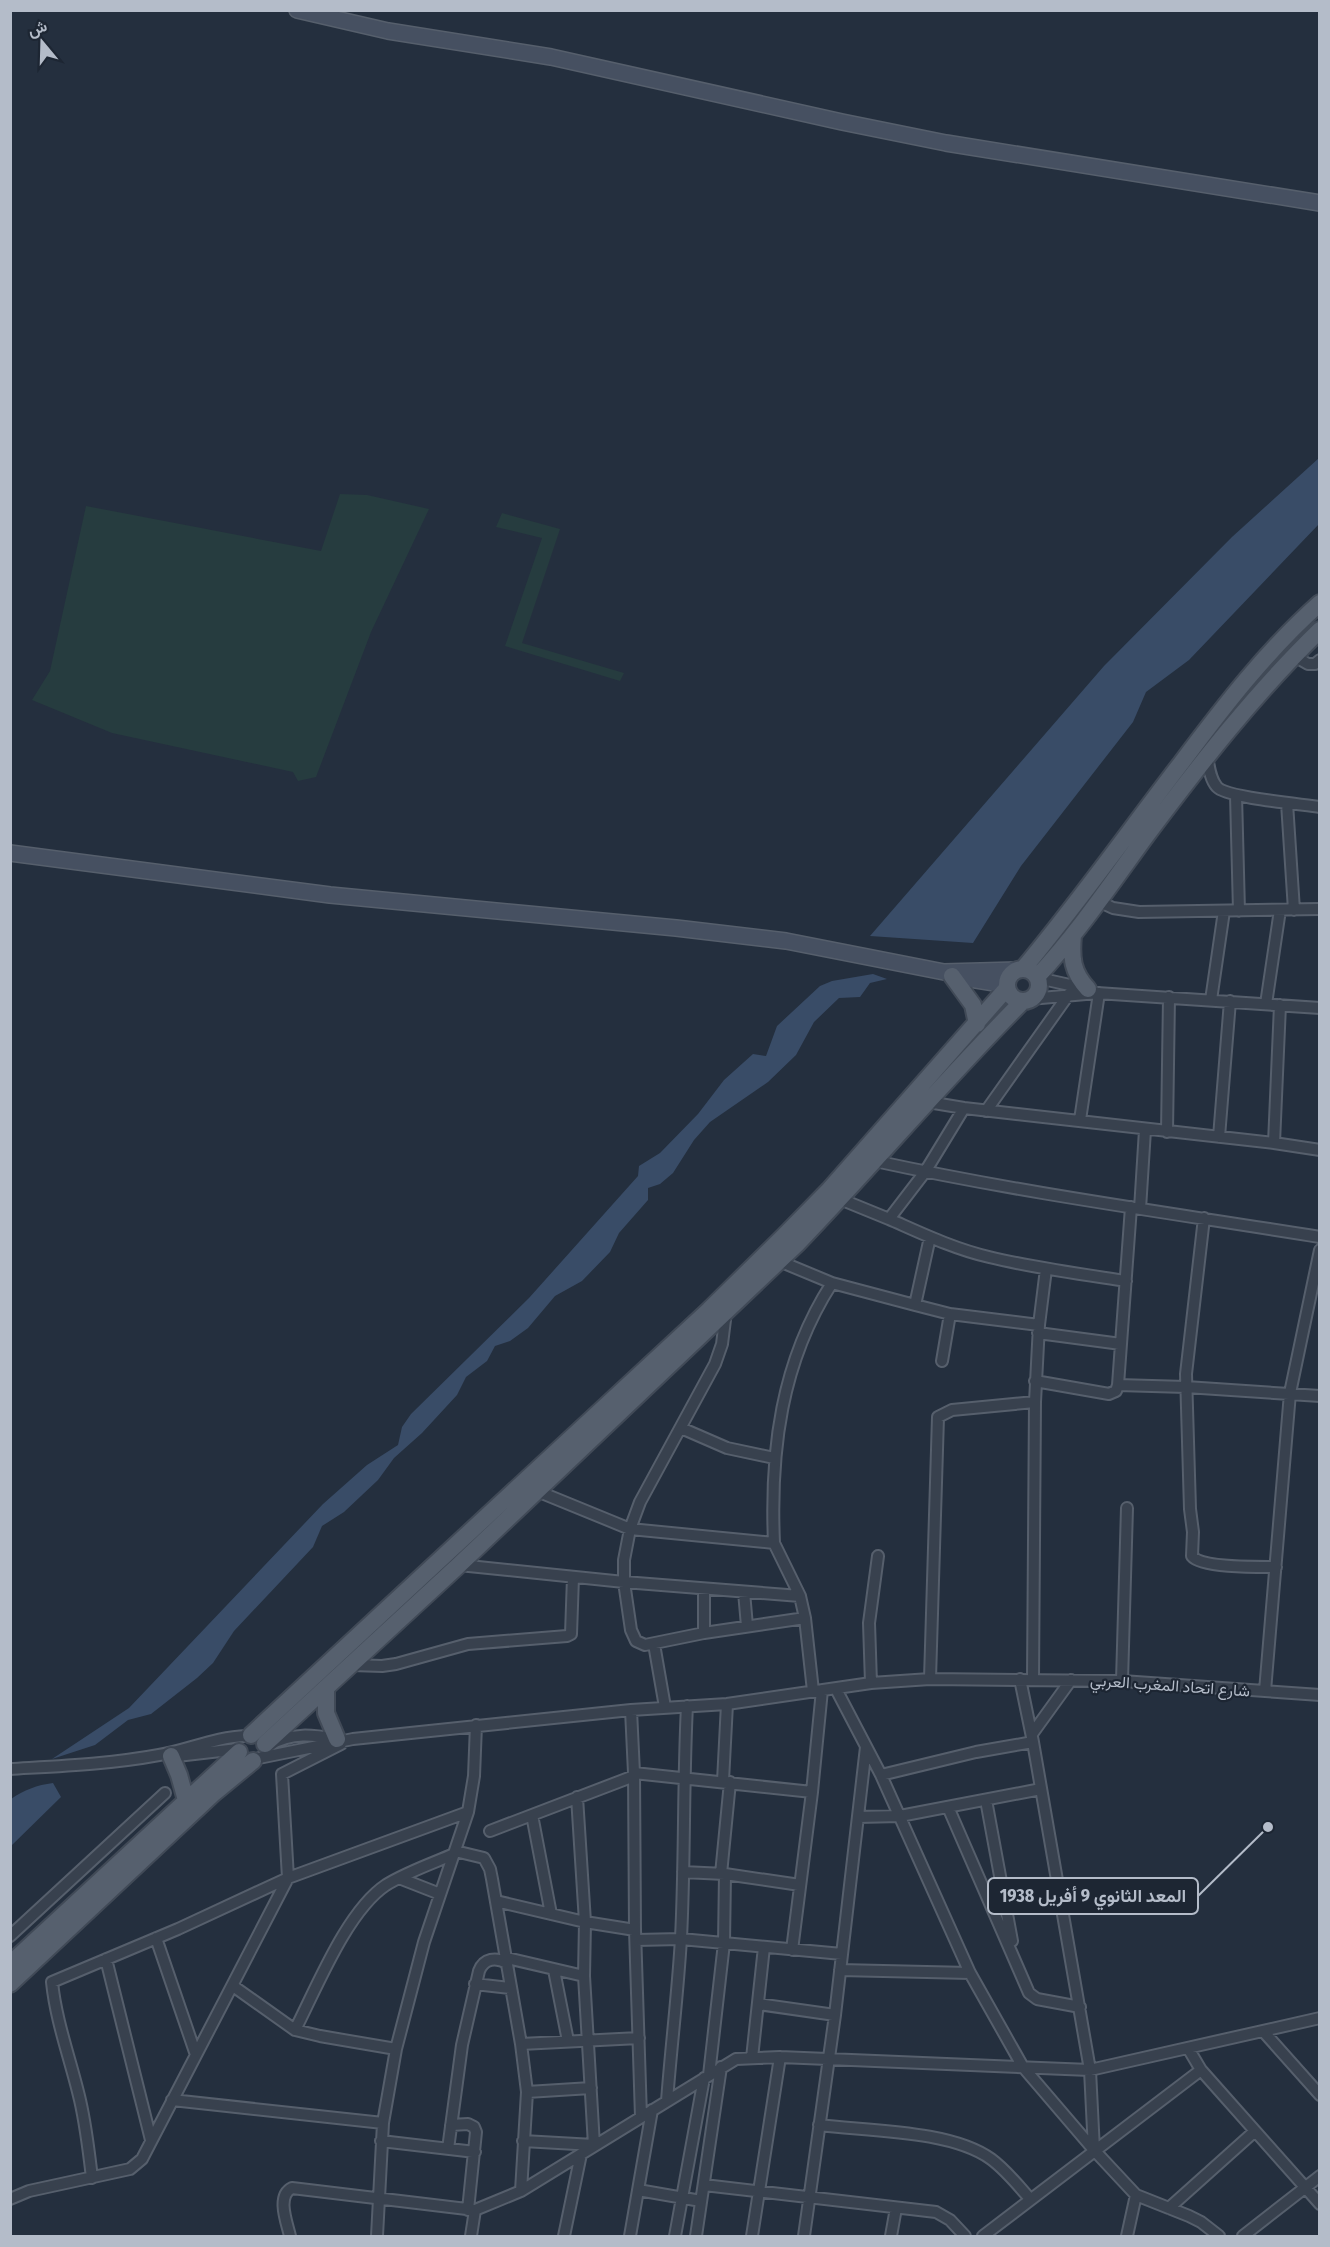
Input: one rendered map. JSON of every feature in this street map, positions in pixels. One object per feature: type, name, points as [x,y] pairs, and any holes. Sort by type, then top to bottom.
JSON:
[{"type":"main road","points":[[1029,973],[1070,913],[1225,705],[1261,662],[1320,603]]},
{"type":"main road","points":[[10,1984],[214,1793],[252,1748],[709,1310],[830,1190],[977,1024],[1007,987],[1009,977],[1029,973],[1073,935],[1207,756],[1294,656],[1320,630]]},
{"type":"main road","points":[[1073,935],[1071,956],[1074,969],[1079,979],[1095,992]]},
{"type":"main road","points":[[10,1964],[186,1800],[326,1689],[779,1261],[840,1199],[928,1102],[1038,991],[1029,973]]},
{"type":"main road","points":[[948,974],[973,1005],[977,1024]]},
{"type":"main road","points":[[1007,987],[1013,997],[1027,1000]]},
{"type":"main road","points":[[326,1689],[327,1717],[343,1739]]},
{"type":"main road","points":[[165,1756],[179,1775],[186,1800]]},
{"type":"street","points":[[297,10],[388,31],[551,57],[946,143],[1320,203]]},
{"type":"street","points":[[1294,656],[1308,664],[1315,664],[1320,660]]},
{"type":"street","points":[[1207,756],[1212,779],[1219,789],[1236,795],[1320,807]]},
{"type":"street","points":[[1236,795],[1239,911]]},
{"type":"street","points":[[1287,803],[1294,910]]},
{"type":"street","points":[[10,853],[330,895],[676,928],[786,941],[1007,987]]},
{"type":"street","points":[[1098,901],[1113,908],[1139,912],[1320,909]]},
{"type":"street","points":[[1266,1004],[1280,910]]},
{"type":"street","points":[[1211,1000],[1224,911]]},
{"type":"street","points":[[948,974],[1029,973],[1095,992]]},
{"type":"street","points":[[1080,1120],[1095,992]]},
{"type":"street","points":[[1027,1000],[1095,992],[1320,1008]]},
{"type":"street","points":[[986,1111],[1069,994]]},
{"type":"street","points":[[1167,1132],[1168,997]]},
{"type":"street","points":[[1219,1137],[1230,1001]]},
{"type":"street","points":[[1274,1143],[1280,1005]]},
{"type":"street","points":[[928,1102],[986,1111],[1080,1120],[1145,1130],[1320,1150]]},
{"type":"street","points":[[889,1219],[925,1172],[964,1108]]},
{"type":"street","points":[[1035,1381],[1109,1394],[1116,1391],[1126,1281],[1145,1130]]},
{"type":"street","points":[[875,1161],[925,1172],[1135,1208],[1320,1237]]},
{"type":"street","points":[[840,1199],[930,1237],[987,1257],[1126,1281]]},
{"type":"street","points":[[1204,1218],[1186,1374],[1193,1558],[1199,1562],[1215,1564],[1276,1568]]},
{"type":"street","points":[[915,1305],[930,1237]]},
{"type":"street","points":[[1265,1691],[1290,1393],[1320,1250]]},
{"type":"street","points":[[779,1261],[832,1283],[950,1314],[1121,1344]]},
{"type":"street","points":[[1033,1679],[1035,1381],[1046,1269]]},
{"type":"street","points":[[792,1950],[812,1792],[818,1691],[800,1596],[774,1543],[772,1500],[774,1458],[781,1408],[788,1382],[809,1325],[832,1283]]},
{"type":"street","points":[[726,1312],[722,1344],[715,1364],[640,1502],[630,1529],[624,1560],[624,1582],[631,1630],[634,1639],[641,1645],[805,1618]]},
{"type":"street","points":[[942,1361],[950,1314]]},
{"type":"street","points":[[1118,1385],[1320,1395]]},
{"type":"street","points":[[930,1679],[938,1417],[952,1410],[1035,1402]]},
{"type":"street","points":[[681,1428],[727,1448],[774,1458]]},
{"type":"street","points":[[537,1491],[630,1529],[774,1543]]},
{"type":"street","points":[[1122,1681],[1126,1508]]},
{"type":"street","points":[[870,1683],[869,1623],[878,1556]]},
{"type":"street","points":[[459,1565],[624,1582],[800,1596]]},
{"type":"street","points":[[352,1665],[396,1665],[468,1644],[567,1636],[571,1634],[573,1576]]},
{"type":"street","points":[[704,1633],[705,1589]]},
{"type":"street","points":[[744,1592],[747,1626]]},
{"type":"street","points":[[654,1644],[665,1707]]},
{"type":"street","name":"شارع اتحاد المغرب العربي","points":[[343,1739],[631,1710],[727,1704],[870,1683],[930,1679],[1122,1681],[1320,1695]]},
{"type":"street","points":[[1020,1679],[1090,2070],[1094,2150]]},
{"type":"street","points":[[881,1775],[1032,1738],[1071,1680]]},
{"type":"street","points":[[836,1689],[881,1775],[970,1973],[1023,2067],[1136,2195],[1201,2222],[1219,2236]]},
{"type":"street","points":[[675,2236],[707,2076],[724,1944],[723,1874],[727,1704]]},
{"type":"street","points":[[667,2101],[681,1939],[683,1776],[687,1706]]},
{"type":"street","points":[[631,1710],[641,2117]]},
{"type":"street","points":[[376,2236],[381,2141],[396,2049],[424,1942],[468,1812],[474,1776],[476,1725]]},
{"type":"street","points":[[10,1769],[165,1756],[225,1738],[252,1748],[343,1739]]},
{"type":"street","points":[[10,2199],[29,2191],[135,2167],[142,2159],[288,1878],[282,1774],[343,1739]]},
{"type":"street","points":[[804,2236],[827,2059],[835,2015],[866,1746]]},
{"type":"street","points":[[490,1832],[634,1774],[683,1776],[812,1792]]},
{"type":"street","points":[[858,1817],[900,1816],[1041,1790]]},
{"type":"street","points":[[10,1936],[165,1793]]},
{"type":"street","points":[[577,1797],[585,1922],[584,1976],[594,2145]]},
{"type":"street","points":[[986,1800],[1016,1961]]},
{"type":"street","points":[[948,1807],[1032,1996],[1080,2007]]},
{"type":"street","points":[[92,2178],[88,2138],[59,2022],[52,1982],[288,1878],[468,1812]]},
{"type":"street","points":[[531,1815],[551,1914]]},
{"type":"street","points":[[295,2030],[345,1932],[372,1897],[399,1878],[454,1853],[484,1858],[490,1869],[507,1960],[527,2091],[521,2191]]},
{"type":"street","points":[[683,1872],[723,1874],[800,1885]]},
{"type":"street","points":[[399,1878],[440,1894]]},
{"type":"street","points":[[496,1901],[635,1935],[842,1954]]},
{"type":"street","points":[[156,1938],[196,2055]]},
{"type":"street","points":[[752,2058],[764,1947]]},
{"type":"street","points":[[106,1959],[151,2140]]},
{"type":"street","points":[[448,2149],[462,2045],[478,1971],[484,1962],[497,1959],[507,1960],[584,1976]]},
{"type":"street","points":[[554,1970],[568,2041]]},
{"type":"street","points":[[840,1970],[970,1973]]},
{"type":"street","points":[[476,1984],[510,1988]]},
{"type":"street","points":[[232,1986],[295,2030],[396,2049]]},
{"type":"street","points":[[758,2004],[835,2015]]},
{"type":"street","points":[[290,2236],[284,2206],[285,2194],[289,2189],[302,2188],[472,2210],[521,2191],[736,2059],[780,2057],[1090,2070],[1320,2018]]},
{"type":"street","points":[[1263,2031],[1320,2095]]},
{"type":"street","points":[[521,2044],[639,2038]]},
{"type":"street","points":[[1188,2048],[1202,2070],[1320,2204]]},
{"type":"street","points":[[752,2236],[780,2057]]},
{"type":"street","points":[[696,2236],[721,2067]]},
{"type":"street","points":[[983,2236],[1202,2070]]},
{"type":"street","points":[[527,2091],[591,2088]]},
{"type":"street","points":[[172,2100],[383,2123]]},
{"type":"street","points":[[630,2236],[652,2110]]},
{"type":"street","points":[[451,2125],[468,2124],[474,2127],[476,2132],[471,2236]]},
{"type":"street","points":[[819,2126],[935,2138],[963,2144],[997,2164],[1030,2199]]},
{"type":"street","points":[[1169,2208],[1255,2131]]},
{"type":"street","points":[[381,2141],[475,2152]]},
{"type":"street","points":[[523,2141],[594,2145]]},
{"type":"street","points":[[564,2236],[581,2154]]},
{"type":"street","points":[[1243,2236],[1320,2176]]},
{"type":"street","points":[[704,2184],[759,2193],[811,2196],[940,2213],[954,2223],[965,2236]]},
{"type":"street","points":[[638,2190],[701,2201]]},
{"type":"street","points":[[1116,2236],[1128,2231],[1136,2195]]},
{"type":"street","points":[[891,2236],[896,2208]]},
{"type":"green space","points":[[340,494],[367,495],[429,509],[371,632],[316,777],[298,781],[293,772],[112,733],[32,700],[50,671],[86,506],[321,551]]},
{"type":"green space","points":[[502,513],[560,529],[522,643],[624,673],[620,681],[505,646],[542,538],[496,527]]},
{"type":"water","points":[[1319,458],[1319,524],[1189,660],[1146,692],[1133,722],[1021,866],[973,943],[870,936],[1104,666],[1232,537]]},
{"type":"water","points":[[873,974],[887,979],[870,983],[860,997],[839,998],[814,1022],[796,1055],[768,1082],[710,1122],[694,1140],[673,1173],[660,1184],[648,1188],[648,1200],[619,1233],[610,1252],[582,1281],[555,1296],[528,1328],[510,1341],[495,1346],[487,1361],[466,1377],[457,1395],[422,1433],[394,1458],[378,1480],[344,1512],[322,1526],[313,1547],[234,1631],[213,1663],[151,1714],[128,1720],[95,1745],[52,1759],[129,1708],[323,1504],[367,1465],[398,1445],[402,1427],[411,1414],[529,1298],[638,1176],[639,1166],[660,1153],[698,1114],[724,1080],[753,1054],[766,1056],[777,1026],[820,986],[832,981]]},
{"type":"water","points":[[53,1783],[61,1797],[11,1846],[11,1799],[31,1788]]},
{"type":"place","name":"المعد الثانوي 9 أفريل 1938","points":[[1268,1827]]}]
